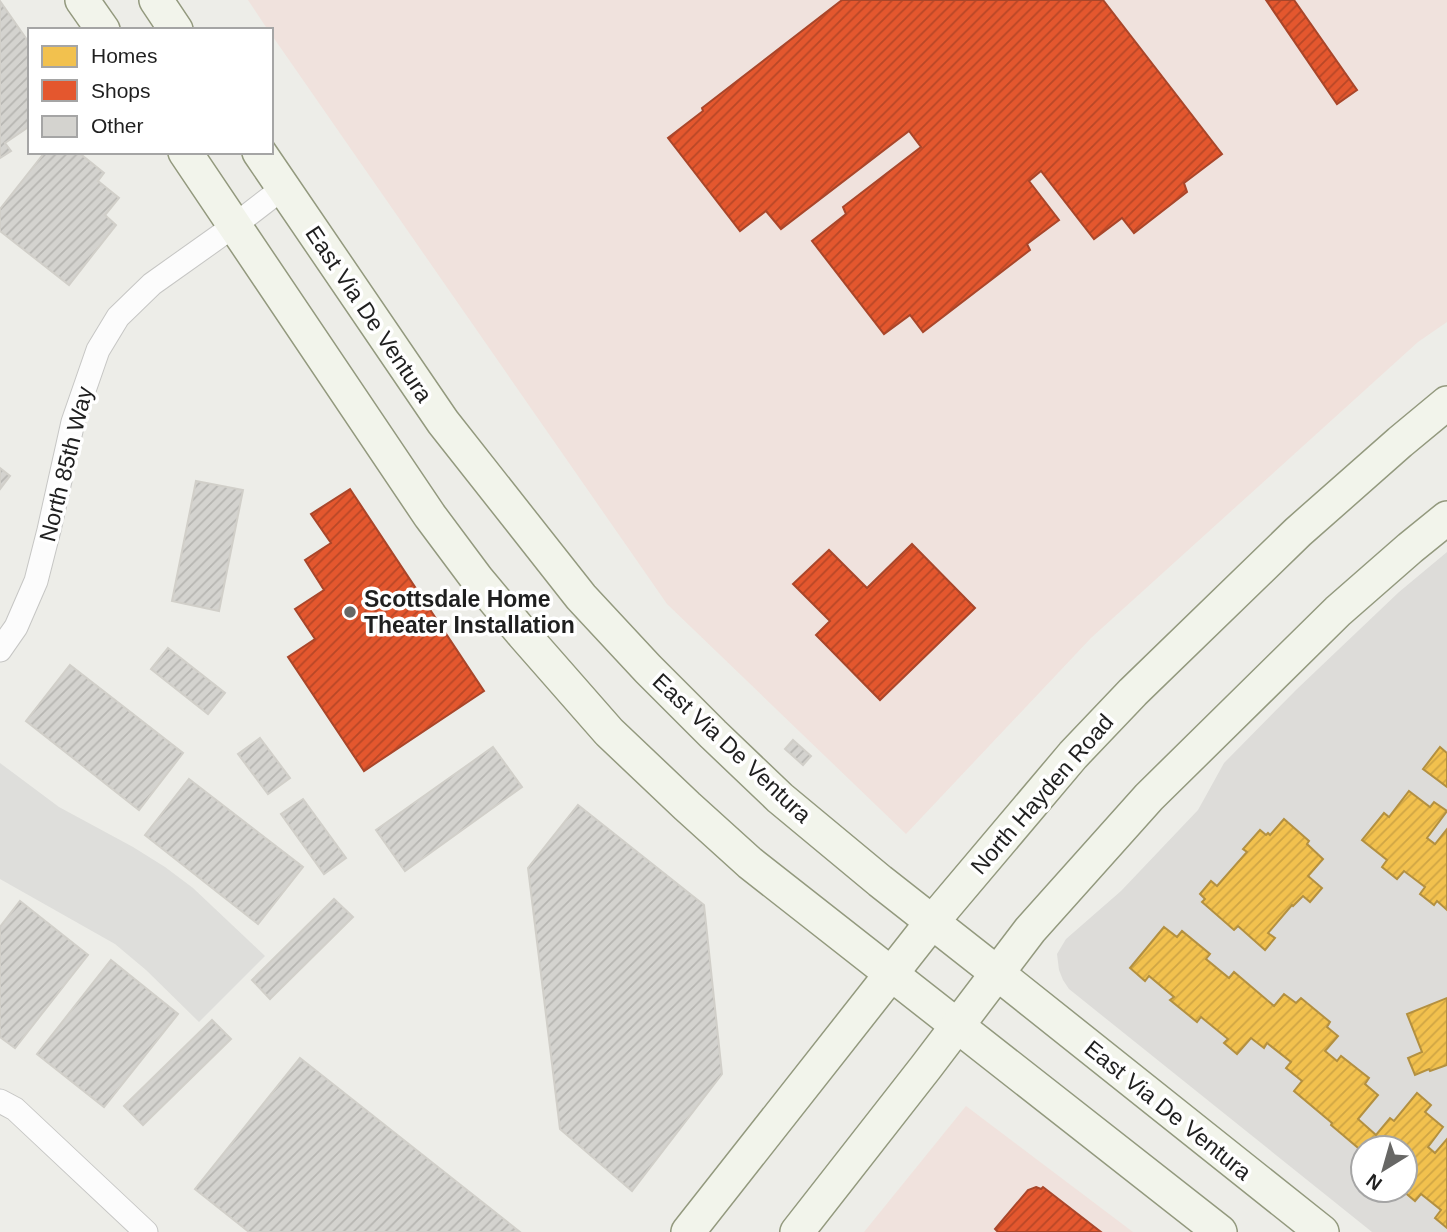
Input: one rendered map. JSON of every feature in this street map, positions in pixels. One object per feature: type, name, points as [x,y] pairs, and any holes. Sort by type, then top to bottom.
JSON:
[{"type":"main road","points":[[82,0],[102,28]]},
{"type":"main road","points":[[156,0],[175,28]]},
{"type":"main road","points":[[186,154],[430,516],[477,579],[610,732],[750,863],[1220,1232]]},
{"type":"main road","name":"East Via De Ventura","points":[[260,154],[443,422],[581,597],[648,669],[780,798],[880,881],[1322,1232]]},
{"type":"main road","name":"North Hayden Road","points":[[688,1232],[932,922],[1073,755],[1133,692],[1298,532],[1447,403]]},
{"type":"main road","points":[[797,1232],[1030,930],[1149,797],[1338,611],[1447,518]]},
{"type":"street","name":"North 85th Way","points":[[0,650],[16,627],[36,581],[72,422],[98,349],[118,317],[152,284],[283,188]]},
{"type":"street","points":[[0,1101],[15,1109],[146,1232]]},
{"type":"shaded area","points":[[248,0],[1447,0],[1447,322],[1418,342],[1091,638],[906,834],[667,604],[273,37],[273,28],[267,28]]},
{"type":"shaded area","points":[[1447,552],[1447,1232],[1372,1232],[1069,989],[1059,970],[1057,954],[1066,939],[1121,891],[1198,810],[1224,763],[1399,592]]},
{"type":"shaded area","points":[[0,763],[59,807],[165,867],[193,888],[265,956],[199,1022],[115,944],[0,879]]},
{"type":"shaded area","points":[[966,1106],[1133,1232],[864,1232]]},
{"type":"building: Homes","points":[[1440,747],[1447,753],[1447,787],[1423,769]]},
{"type":"building: Homes","points":[[1409,791],[1430,807],[1434,802],[1447,811],[1427,838],[1435,844],[1447,829],[1447,910],[1437,901],[1434,905],[1420,894],[1425,887],[1404,871],[1397,879],[1382,867],[1387,860],[1362,840],[1384,813],[1389,817]]},
{"type":"building: Homes","points":[[1284,819],[1309,841],[1307,844],[1323,859],[1308,876],[1322,888],[1310,902],[1303,896],[1292,905],[1268,933],[1275,938],[1265,950],[1238,926],[1234,930],[1202,902],[1205,899],[1200,894],[1211,881],[1217,886],[1247,852],[1243,849],[1260,830],[1270,835]]},
{"type":"building: Homes","points":[[1164,927],[1177,937],[1182,931],[1210,954],[1206,959],[1229,978],[1234,972],[1274,1006],[1284,994],[1296,1003],[1301,998],[1330,1022],[1327,1027],[1338,1036],[1325,1051],[1337,1061],[1341,1056],[1369,1078],[1365,1084],[1378,1095],[1358,1119],[1375,1134],[1349,1134],[1349,1140],[1294,1091],[1302,1081],[1286,1068],[1291,1062],[1267,1043],[1264,1048],[1251,1038],[1237,1054],[1224,1043],[1228,1039],[1201,1017],[1197,1022],[1170,1000],[1174,997],[1149,976],[1145,981],[1130,968]]},
{"type":"building: Homes","points":[[1447,998],[1447,1065],[1415,1075],[1408,1058],[1422,1052],[1407,1014]]},
{"type":"building: Homes","points":[[1417,1093],[1431,1105],[1425,1112],[1443,1127],[1428,1147],[1435,1153],[1447,1139],[1447,1228],[1435,1218],[1441,1210],[1421,1194],[1419,1196],[1419,1134],[1377,1134],[1390,1118],[1394,1121]]},
{"type":"building: Shops","points":[[842,0],[1103,0],[1222,154],[1184,183],[1187,192],[1134,233],[1122,218],[1094,239],[1041,171],[1029,181],[1059,220],[1027,244],[1030,250],[923,332],[910,315],[884,334],[812,241],[846,214],[843,207],[921,147],[909,131],[781,229],[766,211],[740,231],[668,138],[703,111],[702,108]]},
{"type":"building: Shops","points":[[1266,0],[1294,0],[1357,90],[1337,104]]},
{"type":"building: Shops","points":[[350,489],[484,691],[364,771],[288,657],[315,639],[295,609],[324,590],[305,560],[331,543],[311,514]]},
{"type":"building: Shops","points":[[912,544],[975,608],[880,700],[816,635],[830,621],[793,584],[829,550],[867,588]]},
{"type":"building: Shops","points":[[1043,1187],[1101,1232],[998,1232],[995,1229],[1028,1190]]},
{"type":"building: Other","points":[[0,1],[28,41],[28,127],[5,143],[11,151],[0,158]]},
{"type":"building: Other","points":[[43,154],[80,154],[104,173],[98,181],[119,198],[105,215],[116,225],[69,285],[0,231],[0,209]]},
{"type":"building: Other","points":[[0,468],[10,476],[0,489]]},
{"type":"building: Other","points":[[196,481],[243,490],[219,611],[172,601]]},
{"type":"building: Other","points":[[168,648],[225,693],[208,714],[151,669]]},
{"type":"building: Other","points":[[70,665],[183,753],[139,810],[26,721]]},
{"type":"building: Other","points":[[260,738],[290,778],[268,794],[238,754]]},
{"type":"building: Other","points":[[793,740],[811,756],[803,765],[785,749]]},
{"type":"building: Other","points":[[493,747],[522,787],[405,871],[376,830]]},
{"type":"building: Other","points":[[189,779],[303,867],[258,924],[145,835]]},
{"type":"building: Other","points":[[303,799],[346,858],[324,874],[281,814]]},
{"type":"building: Other","points":[[578,805],[704,905],[722,1074],[632,1191],[560,1129],[528,868]]},
{"type":"building: Other","points":[[334,899],[353,917],[270,999],[252,980]]},
{"type":"building: Other","points":[[20,901],[88,955],[15,1048],[0,1037],[0,927]]},
{"type":"building: Other","points":[[111,960],[178,1014],[104,1107],[37,1054]]},
{"type":"building: Other","points":[[212,1020],[231,1039],[143,1125],[124,1106]]},
{"type":"building: Other","points":[[300,1058],[520,1232],[249,1232],[195,1189]]},
{"type":"place","name":"Scottsdale Home Theater Installation","points":[[350,612]]}]
